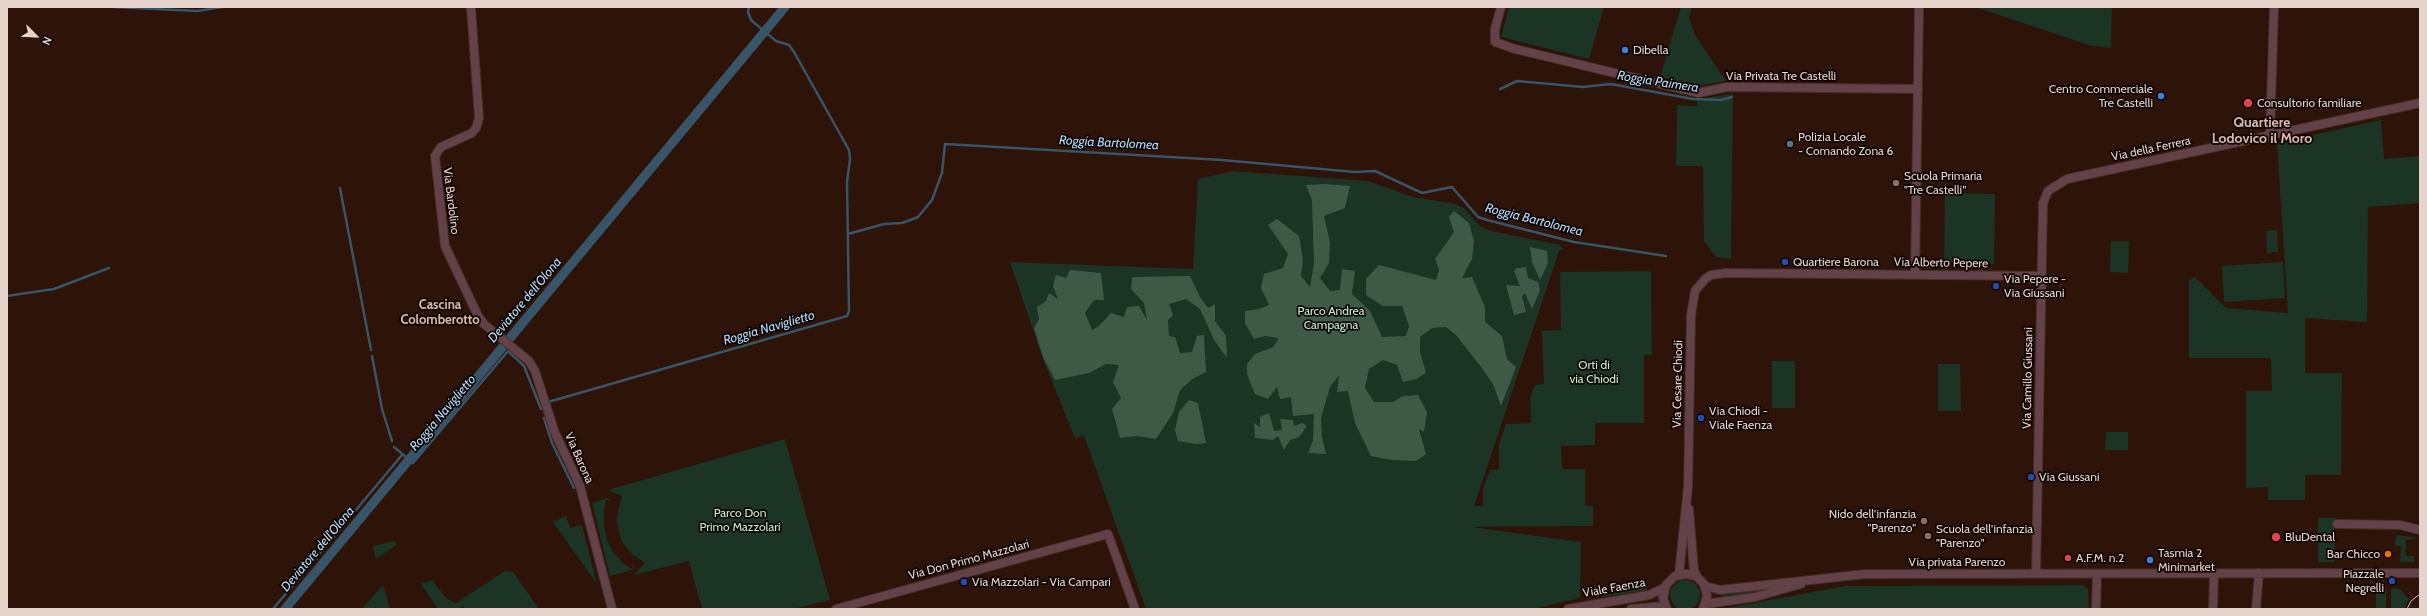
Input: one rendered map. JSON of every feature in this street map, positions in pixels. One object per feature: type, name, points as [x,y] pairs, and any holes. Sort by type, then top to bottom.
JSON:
[{"type":"street","name":"Via Bardolino","points":[[471,7],[478,118],[476,128],[472,133],[441,147],[436,152],[434,162],[442,231],[448,256],[478,316],[496,334]]},
{"type":"street","name":"Via Privata Tre Castelli","points":[[1501,7],[1495,29],[1495,42],[1515,49],[1698,93],[1727,87],[1918,89]]},
{"type":"street","points":[[1915,275],[1919,7]]},
{"type":"street","points":[[2270,135],[2274,7]]},
{"type":"street","name":"Via della Ferrera","points":[[2053,186],[2067,179],[2420,103]]},
{"type":"street","name":"Via Camillo Giussani","points":[[2036,574],[2043,203],[2053,186]]},
{"type":"street","name":"Via Alberto Pepere","points":[[1700,284],[1711,275],[1726,273],[2042,276]]},
{"type":"street","name":"Via Cesare Chiodi","points":[[1679,574],[1688,487],[1691,315],[1695,291],[1700,284]]},
{"type":"street","name":"Via Barona","points":[[496,334],[516,350],[535,371],[555,433],[580,486],[612,609]]},
{"type":"street","name":"Via Cesare Chiodi","points":[[1688,487],[1694,571],[1698,578]]},
{"type":"street","points":[[2337,524],[2400,525],[2420,530]]},
{"type":"street","name":"Via Don Primo Mazzolari","points":[[836,609],[1108,534],[1135,609]]},
{"type":"street","points":[[2213,609],[2214,573]]},
{"type":"street","points":[[2256,609],[2259,573]]},
{"type":"street","name":"Via privata Parenzo","points":[[1705,586],[1720,590],[1864,574],[2420,573]]},
{"type":"street","points":[[1679,574],[1689,574],[1698,578],[1705,586],[1707,596],[1704,606]]},
{"type":"street","name":"Viale Faenza","points":[[1568,609],[1649,596],[1664,588],[1670,580],[1679,574]]},
{"type":"street","points":[[2096,609],[2097,574]]},
{"type":"street","name":"Via privata Parenzo","points":[[1704,606],[1761,596],[1818,579]]},
{"type":"street","points":[[1664,588],[1663,598],[1666,607]]},
{"type":"street","name":"Viale Faenza","points":[[1631,609],[1666,607]]},
{"type":"green space","points":[[1509,7],[1604,7],[1589,59],[1501,37]]},
{"type":"green space","points":[[1681,7],[1692,7],[1689,19],[1695,35],[1726,81],[1697,86],[1660,77]]},
{"type":"green space","points":[[1975,7],[2112,7],[2111,48],[2092,46]]},
{"type":"green space","points":[[1733,94],[1731,259],[1716,257],[1704,241],[1703,166],[1676,166],[1677,105],[1697,106],[1697,99]]},
{"type":"green space","points":[[2381,120],[2384,159],[2420,156],[2420,203],[2368,207],[2367,322],[2305,318],[2305,373],[2342,373],[2341,475],[2305,475],[2305,500],[2268,500],[2268,487],[2246,488],[2246,391],[2272,391],[2271,358],[2189,358],[2189,280],[2195,277],[2226,308],[2288,313],[2277,143]]},
{"type":"green space","name":"Parco Andrea Campagna","points":[[1233,171],[1368,181],[1413,197],[1456,204],[1464,208],[1480,226],[1491,231],[1560,245],[1563,249],[1559,251],[1474,506],[1483,506],[1483,489],[1490,470],[1499,469],[1499,444],[1506,424],[1531,423],[1530,398],[1535,385],[1544,384],[1542,331],[1561,330],[1560,272],[1651,271],[1652,355],[1644,355],[1644,423],[1595,423],[1595,445],[1561,446],[1562,469],[1585,469],[1585,505],[1593,506],[1593,526],[1472,527],[1581,542],[1580,598],[1533,609],[1146,609],[1084,436],[1075,438],[1044,362],[1010,262],[1193,269],[1198,179]]},
{"type":"green space","points":[[1325,184],[1350,186],[1345,208],[1324,216],[1330,242],[1329,263],[1320,278],[1330,291],[1340,290],[1342,269],[1355,271],[1352,294],[1370,311],[1382,337],[1406,336],[1409,326],[1402,306],[1383,306],[1366,295],[1366,279],[1379,265],[1436,280],[1439,270],[1435,259],[1454,232],[1449,217],[1454,211],[1469,223],[1474,241],[1472,259],[1462,278],[1472,277],[1485,307],[1485,322],[1502,336],[1507,359],[1516,367],[1501,406],[1493,384],[1456,335],[1446,327],[1432,328],[1420,337],[1420,352],[1426,373],[1416,379],[1403,382],[1397,365],[1383,360],[1369,369],[1365,388],[1374,402],[1393,402],[1403,396],[1418,395],[1427,412],[1424,432],[1419,429],[1426,454],[1416,461],[1392,460],[1371,456],[1355,423],[1348,391],[1337,392],[1339,375],[1330,387],[1321,418],[1322,437],[1326,454],[1308,453],[1313,440],[1314,414],[1293,416],[1291,397],[1280,399],[1277,387],[1268,399],[1255,394],[1247,374],[1247,364],[1255,354],[1273,347],[1279,338],[1265,336],[1254,339],[1245,323],[1245,311],[1259,309],[1269,305],[1261,288],[1264,274],[1283,268],[1288,254],[1268,225],[1277,219],[1299,236],[1303,260],[1301,276],[1310,287],[1314,263],[1312,200],[1306,185]]},
{"type":"green space","points":[[1945,193],[1995,194],[1994,264],[1944,263]]},
{"type":"green space","points":[[2277,230],[2278,252],[2267,253],[2266,231]]},
{"type":"green space","points":[[2111,241],[2129,241],[2128,273],[2110,272]]},
{"type":"green space","points":[[1530,247],[1547,251],[1548,263],[1540,280],[1532,262]]},
{"type":"green space","points":[[2283,262],[2285,298],[2224,302],[2222,266]]},
{"type":"green space","points":[[1526,267],[1528,278],[1538,282],[1540,290],[1532,309],[1525,293],[1522,296],[1526,312],[1514,315],[1506,285],[1520,286],[1514,271],[1517,268]]},
{"type":"green space","points":[[1070,270],[1101,273],[1104,300],[1094,300],[1085,313],[1092,330],[1099,326],[1111,313],[1124,317],[1127,307],[1139,306],[1147,320],[1144,303],[1131,289],[1132,277],[1190,276],[1200,297],[1208,308],[1215,304],[1215,321],[1226,336],[1227,358],[1214,340],[1200,309],[1186,299],[1169,304],[1173,315],[1168,320],[1169,336],[1175,337],[1180,353],[1192,352],[1197,336],[1204,335],[1206,372],[1192,379],[1180,390],[1173,413],[1156,439],[1137,436],[1120,438],[1112,409],[1121,398],[1113,382],[1119,365],[1106,364],[1089,373],[1055,380],[1043,357],[1034,328],[1039,319],[1037,307],[1046,301],[1049,293],[1058,299],[1053,286],[1056,275],[1066,278]]},
{"type":"green space","points":[[1772,361],[1795,361],[1795,408],[1772,408]]},
{"type":"green space","points":[[1938,364],[1960,364],[1961,411],[1938,411]]},
{"type":"green space","points":[[1189,400],[1198,403],[1206,443],[1197,444],[1178,441],[1175,430],[1179,412]]},
{"type":"green space","points":[[1269,413],[1274,431],[1282,430],[1280,419],[1293,420],[1294,426],[1302,423],[1307,426],[1299,437],[1290,440],[1284,450],[1278,436],[1273,440],[1255,438],[1254,423],[1260,427],[1260,417]]},
{"type":"green space","points":[[2106,432],[2128,432],[2128,450],[2105,450]]},
{"type":"green space","name":"Parco Don Primo Mazzolari","points":[[785,439],[830,600],[793,609],[702,609],[689,561],[634,575],[645,563],[632,554],[622,542],[616,520],[622,496],[608,490]]},
{"type":"green space","points":[[607,498],[612,501],[606,500],[604,508],[604,525],[607,540],[613,552],[623,563],[631,569],[634,565],[635,566],[632,570],[610,576],[592,503]]},
{"type":"green space","points":[[566,516],[570,528],[582,525],[597,584],[553,522]]},
{"type":"green space","points":[[2318,518],[2335,518],[2334,562],[2318,562]]},
{"type":"green space","points":[[2396,535],[2419,538],[2406,540],[2406,556],[2414,556],[2414,562],[2400,562],[2401,546],[2395,546]]},
{"type":"green space","points":[[395,541],[396,545],[376,559],[373,546]]},
{"type":"green space","points":[[505,571],[513,572],[539,609],[465,609],[463,606],[458,609],[438,609],[421,584],[432,580],[447,599],[456,603]]},
{"type":"green space","points":[[1685,580],[1696,584],[1700,595],[1696,606],[1685,610],[1674,606],[1670,595],[1674,584]]},
{"type":"green space","points":[[383,585],[390,609],[362,609]]},
{"type":"green space","points":[[2083,585],[2088,589],[2089,609],[1721,609],[1845,586]]},
{"type":"green space","points":[[1646,586],[1646,591],[1602,597],[1602,596]]},
{"type":"green space","points":[[2386,587],[2386,609],[2376,609],[2376,588]]},
{"type":"green space","points":[[1772,588],[1754,593],[1723,597],[1722,593]]},
{"type":"green space","points":[[2393,588],[2400,589],[2409,599],[2404,609],[2391,609],[2391,591]]},
{"type":"waterway","name":"Roggia Bartolomea","points":[[113,7],[197,11],[223,7]]},
{"type":"waterway","name":"Roggia Naviglietto","points":[[548,402],[847,316],[849,311],[847,182],[850,159],[849,150],[794,52],[789,45],[776,41],[751,20],[748,12],[749,7]]},
{"type":"waterway","name":"Deviatore dell'Olona","points":[[285,609],[785,7]]},
{"type":"waterway","name":"Roggia Paimera","points":[[1500,89],[1517,81],[1583,87],[1611,84],[1693,99],[1720,100]]},
{"type":"waterway","points":[[1721,100],[1732,97]]},
{"type":"waterway","name":"Roggia Bartolomea","points":[[848,234],[884,224],[902,223],[918,217],[932,200],[942,173],[945,144],[1222,160],[1355,172],[1375,171],[1422,193],[1452,187],[1478,217],[1487,220],[1574,242],[1666,256]]},
{"type":"waterway","points":[[340,188],[371,350]]},
{"type":"waterway","points":[[7,296],[54,289],[109,268]]},
{"type":"waterway","name":"Roggia Naviglietto","points":[[394,447],[413,463],[508,351],[524,366],[541,409]]},
{"type":"waterway","points":[[372,356],[382,409],[392,441]]},
{"type":"waterway","points":[[544,418],[552,443],[574,488]]},
{"type":"waterway","name":"Roggia Naviglietto","points":[[273,609],[402,455]]},
{"type":"tram line","points":[[2407,609],[2411,601],[2420,594]]},
{"type":"place","name":"Dibella","points":[[1625,50]]},
{"type":"place","name":"Centro Commerciale Tre Castelli","points":[[2161,96]]},
{"type":"place","name":"Consultorio familiare","points":[[2248,103]]},
{"type":"place","name":"Polizia Locale - Comando Zona 6","points":[[1790,144]]},
{"type":"place","name":"Scuola Primaria \"Tre Castelli\"","points":[[1896,183]]},
{"type":"place","name":"Quartiere Barona","points":[[1785,262]]},
{"type":"place","name":"Via Pepere - Via Giussani","points":[[1996,286]]},
{"type":"place","name":"Via Chiodi - Viale Faenza","points":[[1701,418]]},
{"type":"place","name":"Via Giussani","points":[[2031,477]]},
{"type":"place","name":"Nido dell'infanzia \"Parenzo\"","points":[[1924,521]]},
{"type":"place","name":"Scuola dell'infanzia \"Parenzo\"","points":[[1928,536]]},
{"type":"place","name":"BluDental","points":[[2276,537]]},
{"type":"place","name":"Bar Chicco","points":[[2388,554]]},
{"type":"place","name":"A.F.M. n.2","points":[[2068,558]]},
{"type":"place","name":"Tasmia 2 Minimarket","points":[[2150,560]]},
{"type":"place","name":"Piazzale Negrelli","points":[[2392,581]]},
{"type":"place","name":"Via Mazzolari - Via Campari","points":[[964,582]]},
{"type":"district","name":"Quartiere Lodovico il Moro","points":[[2262,132]]},
{"type":"district","name":"Cascina Colomberotto","points":[[440,312]]},
{"type":"park label","name":"Orti di via Chiodi","points":[[1594,372]]}]
